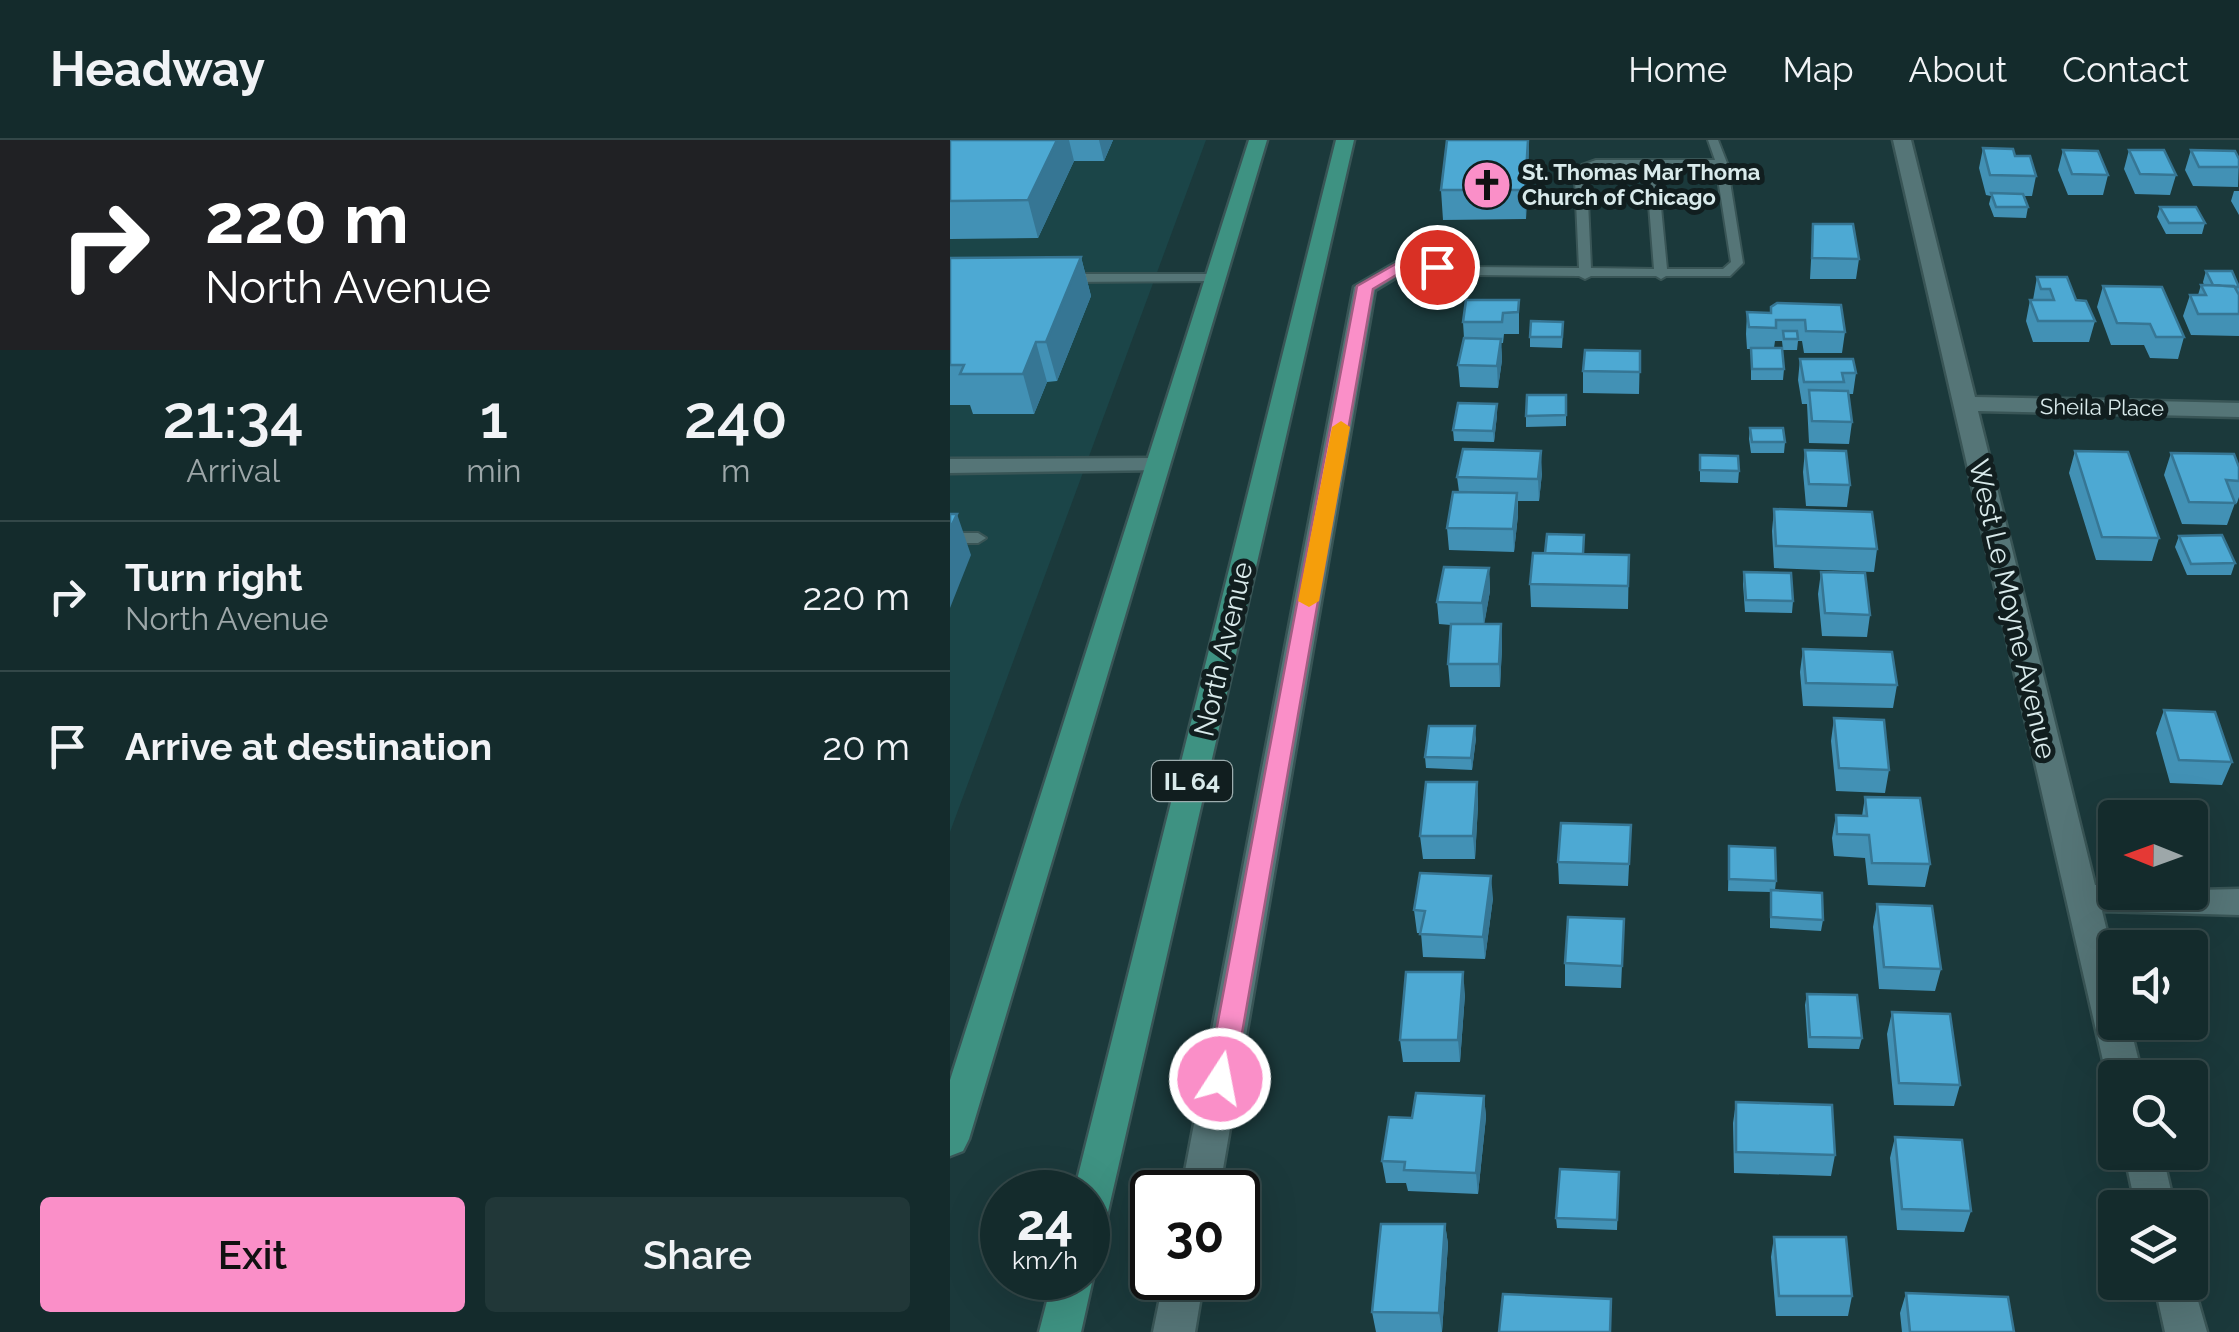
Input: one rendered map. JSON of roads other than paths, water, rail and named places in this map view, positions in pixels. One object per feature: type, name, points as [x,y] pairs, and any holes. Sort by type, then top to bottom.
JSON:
[{"type":"main road","points":[[950,1138],[1258,140]]},
{"type":"main road","points":[[1343,150],[1371,140]]},
{"type":"main road","name":"North Avenue","points":[[1099,1170],[1343,150]]},
{"type":"main road","points":[[1060,1332],[1068,1300]]},
{"type":"street","name":"West Le Moyne Avenue","points":[[1902,140],[2120,1060]]},
{"type":"street","points":[[1204,1170],[1366,286],[1406,263]]},
{"type":"street","name":"Sheila Place","points":[[1965,404],[2239,410]]},
{"type":"street","points":[[950,466],[1156,465]]},
{"type":"street","points":[[2081,897],[2239,902]]},
{"type":"street","points":[[1174,1332],[1180,1300]]},
{"type":"street","points":[[2178,1300],[2186,1332]]},
{"type":"lane","points":[[1406,263],[1472,272],[1661,276],[1726,273],[1737,263],[1716,141]]},
{"type":"lane","points":[[1585,275],[1581,179],[1586,167],[1596,163],[1721,163]]},
{"type":"lane","points":[[1651,163],[1661,276]]},
{"type":"lane","points":[[1053,278],[1215,278]]},
{"type":"lane","points":[[950,538],[978,538]]},
{"type":"place","name":"St. Thomas Mar Thoma Church of Chicago","points":[[1487,185]]}]
